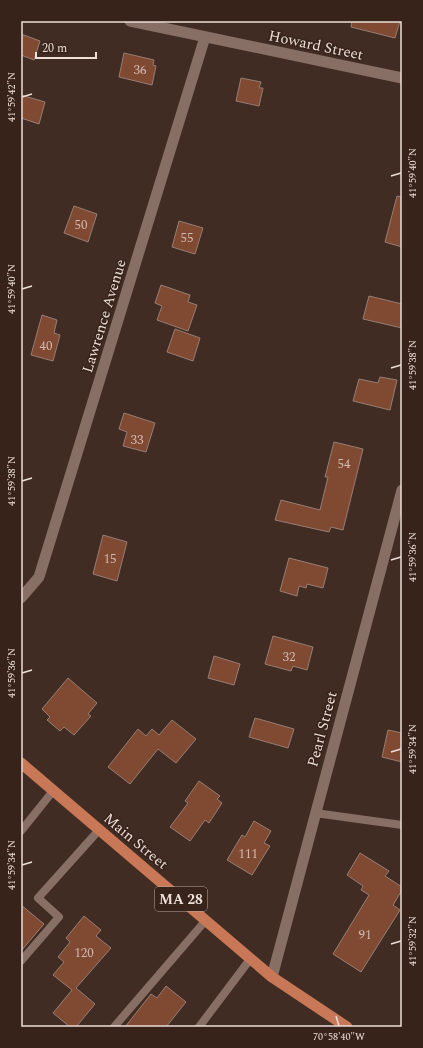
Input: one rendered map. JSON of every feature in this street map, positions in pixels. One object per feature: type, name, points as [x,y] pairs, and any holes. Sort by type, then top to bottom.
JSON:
[{"type":"main road","name":"Main Street","points":[[21,763],[272,977],[347,1027]]},
{"type":"street","name":"Howard Street","points":[[130,21],[402,78]]},
{"type":"street","name":"Lawrence Avenue","points":[[21,598],[39,576],[205,37]]},
{"type":"street","name":"Pearl Street","points":[[272,977],[402,490]]},
{"type":"lane","points":[[21,831],[53,791]]},
{"type":"lane","points":[[315,813],[402,825]]},
{"type":"lane","points":[[21,961],[59,918],[38,898],[99,830]]},
{"type":"lane","points":[[114,1027],[206,920]]},
{"type":"lane","points":[[198,1027],[251,958]]},
{"type":"building","points":[[352,21],[400,21],[395,38],[351,27]]},
{"type":"building","points":[[21,34],[40,41],[34,60],[21,55]]},
{"type":"building","points":[[124,53],[154,60],[153,65],[156,66],[152,85],[119,77]]},
{"type":"building","points":[[241,78],[261,82],[259,88],[263,88],[259,106],[236,101]]},
{"type":"building","points":[[21,95],[45,102],[39,124],[21,118]]},
{"type":"building","points":[[397,196],[402,197],[402,247],[385,242]]},
{"type":"building","points":[[74,206],[97,214],[88,242],[64,233]]},
{"type":"building","points":[[179,221],[203,228],[195,254],[172,247]]},
{"type":"building","points":[[161,285],[190,295],[188,302],[197,305],[188,331],[157,320],[162,306],[155,303]]},
{"type":"building","points":[[369,296],[402,304],[402,328],[363,319]]},
{"type":"building","points":[[42,315],[57,320],[54,333],[60,335],[53,361],[31,355]]},
{"type":"building","points":[[175,329],[200,338],[193,361],[167,352]]},
{"type":"building","points":[[380,377],[397,380],[390,410],[353,401],[359,379],[378,383]]},
{"type":"building","points":[[124,413],[155,423],[146,452],[123,446],[127,432],[119,429]]},
{"type":"building","points":[[334,442],[363,449],[343,530],[331,527],[329,532],[275,520],[281,500],[320,510],[328,477],[325,477]]},
{"type":"building","points":[[103,535],[127,542],[117,581],[93,574]]},
{"type":"building","points":[[289,558],[328,568],[323,588],[307,584],[306,588],[299,586],[297,596],[280,591]]},
{"type":"building","points":[[273,636],[313,647],[307,670],[293,666],[291,671],[265,664]]},
{"type":"building","points":[[214,656],[240,664],[234,685],[208,678]]},
{"type":"building","points":[[68,678],[97,703],[88,714],[91,716],[74,735],[64,727],[60,731],[47,720],[50,717],[42,709]]},
{"type":"building","points":[[255,718],[294,729],[288,748],[249,737]]},
{"type":"building","points":[[172,720],[196,739],[176,763],[158,749],[130,784],[108,767],[138,729],[146,736],[152,729],[159,735]]},
{"type":"building","points":[[388,730],[402,733],[402,762],[382,757]]},
{"type":"building","points":[[199,781],[220,796],[217,799],[222,803],[209,823],[205,820],[190,841],[170,827],[188,803],[185,801]]},
{"type":"building","points":[[254,821],[271,831],[264,843],[270,846],[252,875],[227,860],[242,835],[245,837]]},
{"type":"building","points":[[360,853],[389,871],[385,876],[402,887],[402,890],[393,905],[400,910],[361,972],[333,954],[369,895],[361,890],[363,886],[347,875]]},
{"type":"building","points":[[21,905],[44,924],[21,951]]},
{"type":"building","points":[[84,916],[101,930],[96,936],[111,948],[76,988],[95,1004],[76,1027],[70,1027],[53,1013],[72,990],[53,975],[64,962],[58,957],[70,942],[66,938]]},
{"type":"building","points":[[166,986],[186,1002],[166,1027],[125,1027],[151,994],[157,998]]}]
